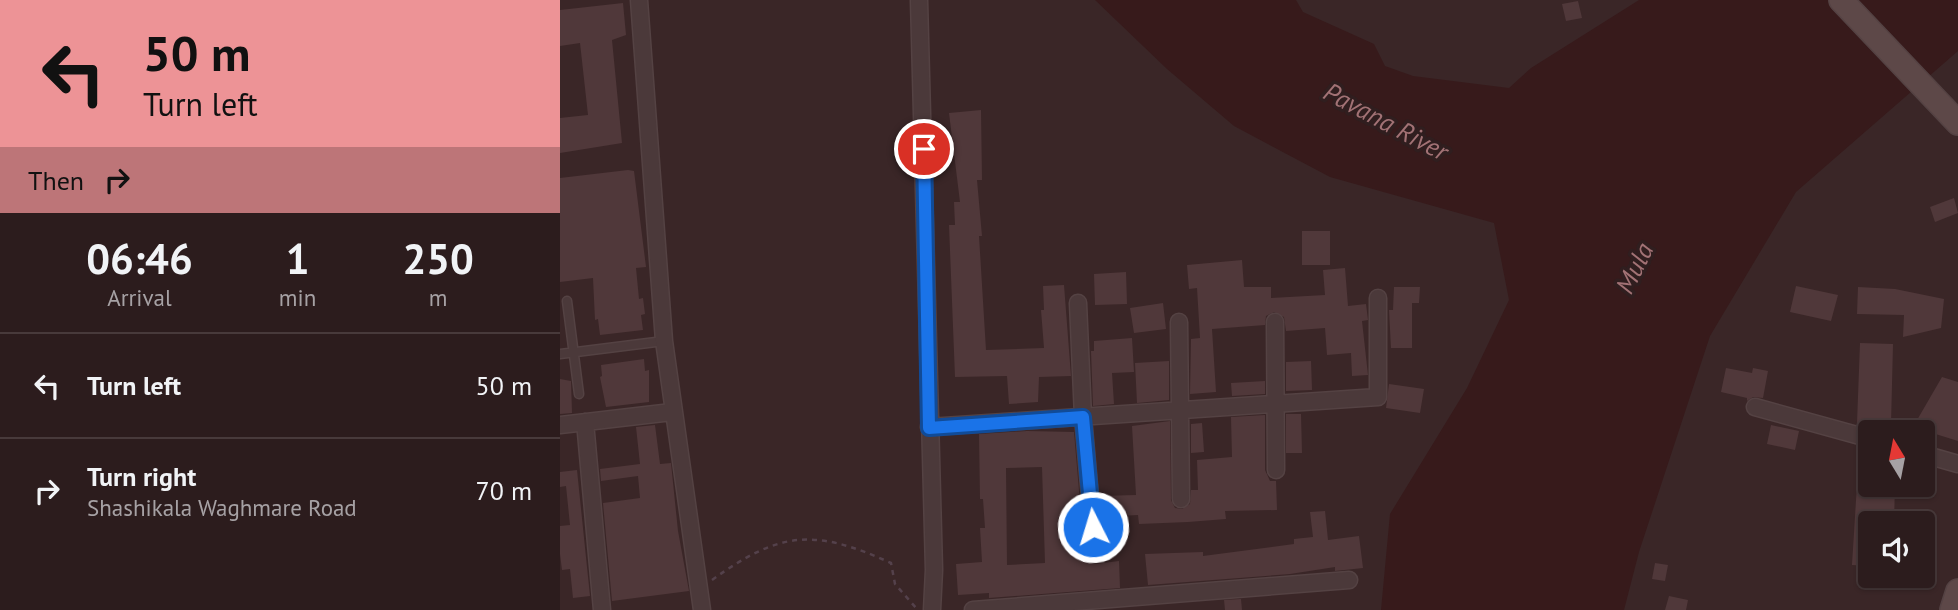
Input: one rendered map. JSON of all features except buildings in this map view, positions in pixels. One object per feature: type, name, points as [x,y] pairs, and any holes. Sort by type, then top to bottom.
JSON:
[{"type":"street","points":[[639,0],[671,412],[702,610]]},
{"type":"street","points":[[919,0],[934,569],[932,610]]},
{"type":"street","points":[[1841,0],[1958,122]]},
{"type":"street","points":[[929,428],[1378,397],[1378,298]]},
{"type":"street","points":[[1078,303],[1083,417],[1095,554]]},
{"type":"street","points":[[1179,322],[1181,499]]},
{"type":"street","points":[[1275,322],[1276,470]]},
{"type":"street","points":[[1755,407],[1858,435]]},
{"type":"street","points":[[560,425],[671,412]]},
{"type":"street","points":[[585,422],[602,610]]},
{"type":"street","points":[[1936,458],[1958,464]]},
{"type":"street","points":[[973,610],[1349,580]]},
{"type":"street","points":[[1952,610],[1958,592]]},
{"type":"lane","points":[[566,301],[579,394]]},
{"type":"lane","points":[[560,354],[664,341]]},
{"type":"path","points":[[698,590],[761,548],[782,541],[805,538],[870,554],[891,563],[895,584],[906,600],[921,610]]},
{"type":"water","points":[[1095,0],[1296,0],[1303,12],[1374,44],[1385,66],[1413,76],[1509,88],[1531,68],[1639,0],[1958,0],[1958,51],[1796,192],[1710,336],[1639,552],[1624,610],[1381,610],[1390,514],[1467,388],[1509,300],[1494,223],[1330,177],[1234,126],[1167,69]]},
{"type":"route","points":[[924,149],[929,428],[1083,417],[1093,527]]},
{"type":"water label","name":"Pavana River","points":[[1386,121]]},
{"type":"water label","name":"Mula","points":[[1634,268]]}]
